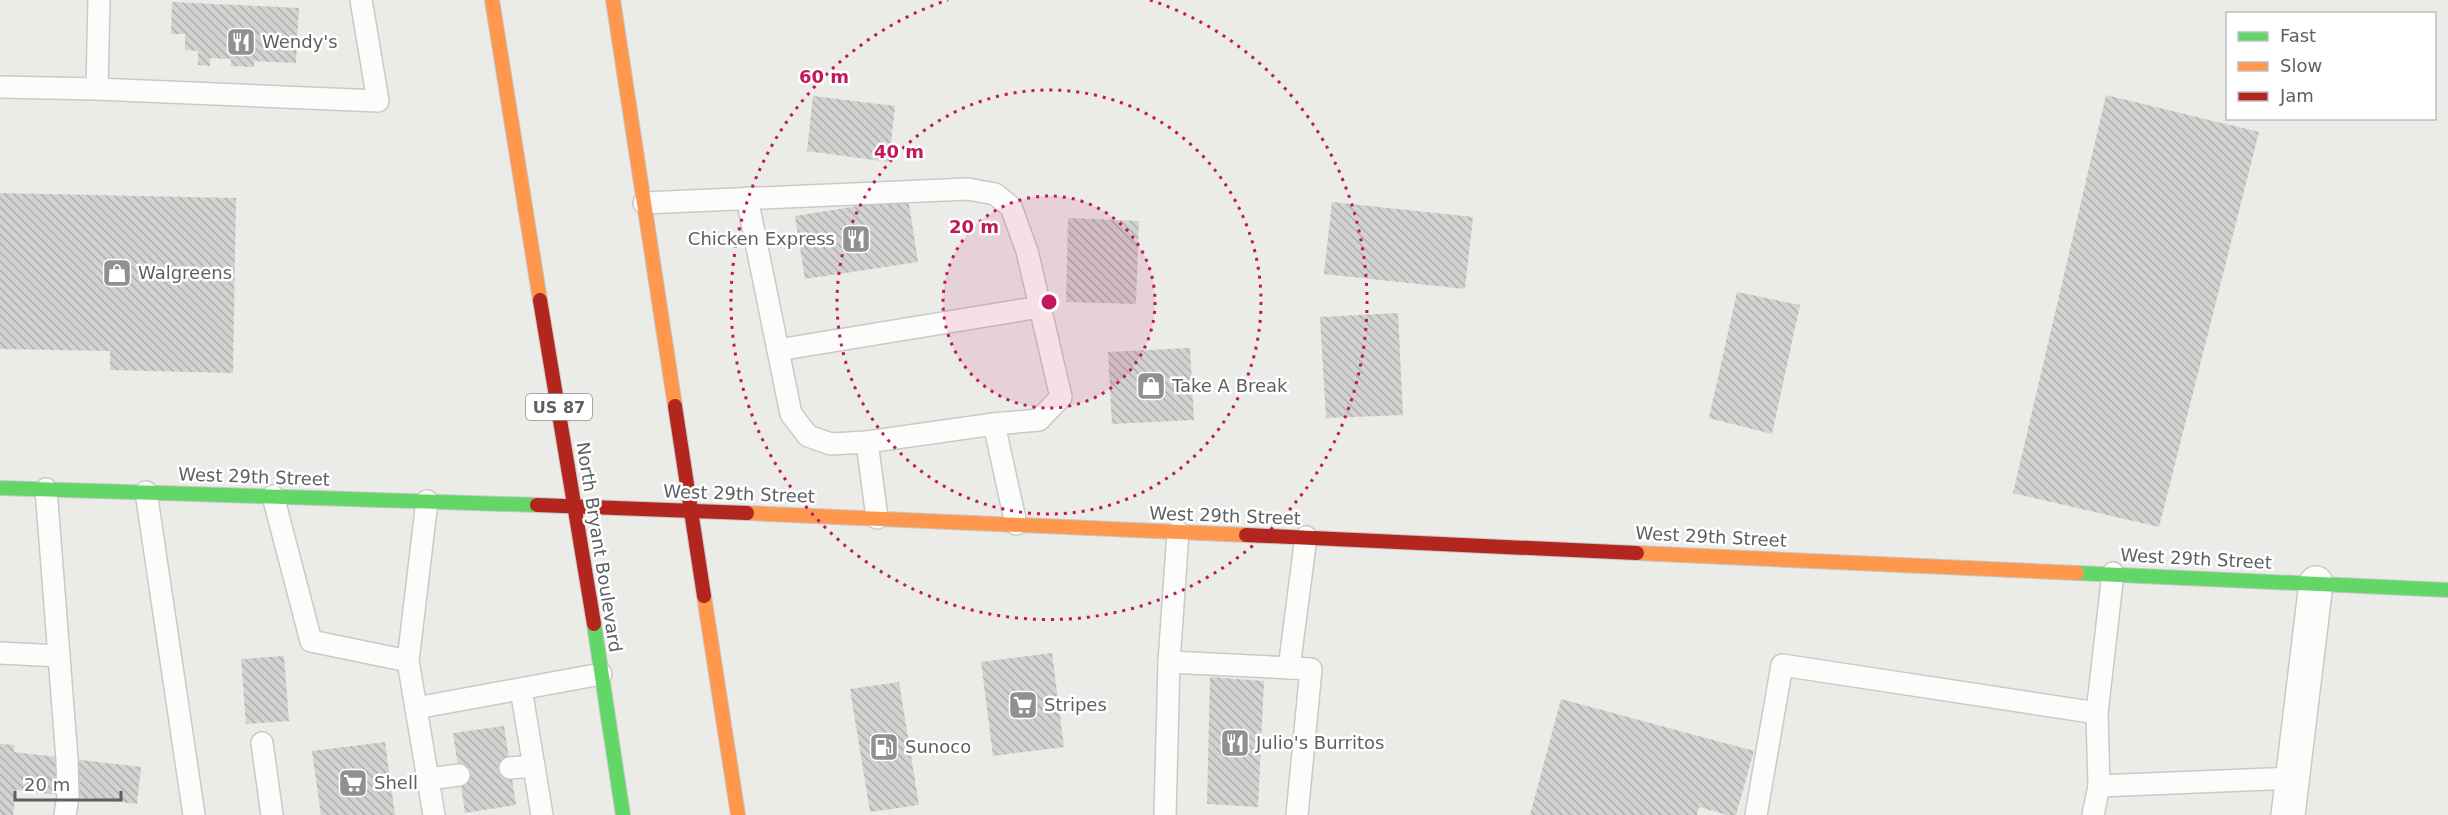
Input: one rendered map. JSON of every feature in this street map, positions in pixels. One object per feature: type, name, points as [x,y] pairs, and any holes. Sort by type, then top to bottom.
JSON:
[{"type":"main road","name":"North Bryant Boulevard","points":[[492,0],[514,147],[576,506],[623,815]]},
{"type":"main road","points":[[613,0],[738,815]]},
{"type":"main road","name":"West 29th Street","points":[[0,488],[690,510],[2448,590]]},
{"type":"street","points":[[2288,815],[2316,583]]},
{"type":"lane","points":[[97,89],[99,0]]},
{"type":"lane","points":[[0,87],[378,100],[361,0]]},
{"type":"lane","points":[[644,203],[747,198],[968,189],[995,194],[1011,207],[1027,251],[1061,397],[1040,420],[994,424],[867,442],[831,444],[808,436],[791,414],[747,198]]},
{"type":"lane","points":[[778,350],[1040,307]]},
{"type":"lane","points":[[994,424],[1016,524]]},
{"type":"lane","points":[[867,442],[877,518]]},
{"type":"lane","points":[[46,489],[67,759],[66,815]]},
{"type":"lane","points":[[146,492],[194,815]]},
{"type":"lane","points":[[273,496],[311,641],[408,661]]},
{"type":"lane","points":[[427,501],[408,661],[434,815]]},
{"type":"lane","points":[[1165,815],[1170,662],[1178,532]]},
{"type":"lane","points":[[1288,668],[1306,537]]},
{"type":"lane","points":[[2093,815],[2099,786],[2097,713],[2114,573]]},
{"type":"lane","points":[[0,653],[59,656]]},
{"type":"lane","points":[[1170,662],[1311,669],[1298,815]]},
{"type":"lane","points":[[1756,815],[1782,665],[2097,713]]},
{"type":"lane","points":[[416,708],[601,674]]},
{"type":"lane","points":[[521,689],[542,815]]},
{"type":"lane","points":[[262,743],[272,815]]},
{"type":"lane","points":[[510,768],[534,766]]},
{"type":"lane","points":[[428,779],[459,775]]},
{"type":"lane","points":[[2099,786],[2292,778]]},
{"type":"building","name":"Wendy's","points":[[172,2],[299,8],[296,63],[254,61],[254,67],[231,66],[231,59],[210,58],[210,66],[198,65],[198,51],[185,50],[185,34],[171,34]]},
{"type":"building","points":[[2106,95],[2259,132],[2159,527],[2013,493]]},
{"type":"building","points":[[813,96],[895,106],[889,162],[807,151]]},
{"type":"building","name":"Walgreens","points":[[0,193],[236,198],[233,373],[110,370],[110,351],[0,349]]},
{"type":"building","name":"Chicken Express","points":[[908,198],[918,262],[805,279],[795,216]]},
{"type":"building","points":[[1332,202],[1473,217],[1465,289],[1324,274]]},
{"type":"building","points":[[1068,218],[1139,221],[1136,304],[1066,302]]},
{"type":"building","points":[[1737,292],[1800,305],[1772,434],[1709,418]]},
{"type":"building","points":[[1398,313],[1403,415],[1326,418],[1320,317]]},
{"type":"building","name":"Take A Break","points":[[1190,348],[1194,420],[1112,424],[1108,352]]},
{"type":"building","name":"Stripes","points":[[1052,653],[1064,747],[993,756],[981,662]]},
{"type":"building","points":[[284,656],[289,721],[246,724],[241,659]]},
{"type":"building","name":"Julio's Burritos","points":[[1210,677],[1264,681],[1258,807],[1207,804]]},
{"type":"building","name":"Sunoco","points":[[899,682],[919,805],[870,812],[850,689]]},
{"type":"building","points":[[1561,699],[1754,751],[1736,815],[1727,815],[1699,807],[1697,815],[1530,815]]},
{"type":"building","name":"Shell","points":[[504,726],[516,805],[465,813],[453,733]]},
{"type":"building","name":"Shell","points":[[385,742],[395,815],[321,815],[312,751]]},
{"type":"building","points":[[0,744],[15,745],[14,752],[141,767],[137,804],[16,790],[13,815],[0,815]]},
{"type":"traffic: fast","points":[[0,488],[537,505]]},
{"type":"traffic: fast","points":[[2077,573],[2448,590]]},
{"type":"traffic: fast","points":[[594,624],[623,815]]},
{"type":"traffic: slow","points":[[492,0],[540,300]]},
{"type":"traffic: slow","points":[[613,0],[675,406]]},
{"type":"traffic: slow","points":[[747,513],[1246,535]]},
{"type":"traffic: slow","points":[[1637,553],[2077,573]]},
{"type":"traffic: slow","points":[[704,596],[738,815]]},
{"type":"traffic: jam","points":[[540,300],[594,624]]},
{"type":"traffic: jam","points":[[675,406],[704,596]]},
{"type":"traffic: jam","points":[[537,505],[747,513]]},
{"type":"traffic: jam","points":[[1246,535],[1637,553]]},
{"type":"place","name":"Wendy's","points":[[241,42]]},
{"type":"place","name":"Chicken Express","points":[[856,239]]},
{"type":"place","name":"Walgreens","points":[[117,273]]},
{"type":"place","name":"Take A Break","points":[[1151,386]]},
{"type":"place","name":"Stripes","points":[[1023,705]]},
{"type":"place","name":"Julio's Burritos","points":[[1235,743]]},
{"type":"place","name":"Sunoco","points":[[884,747]]},
{"type":"place","name":"Shell","points":[[353,783]]}]
